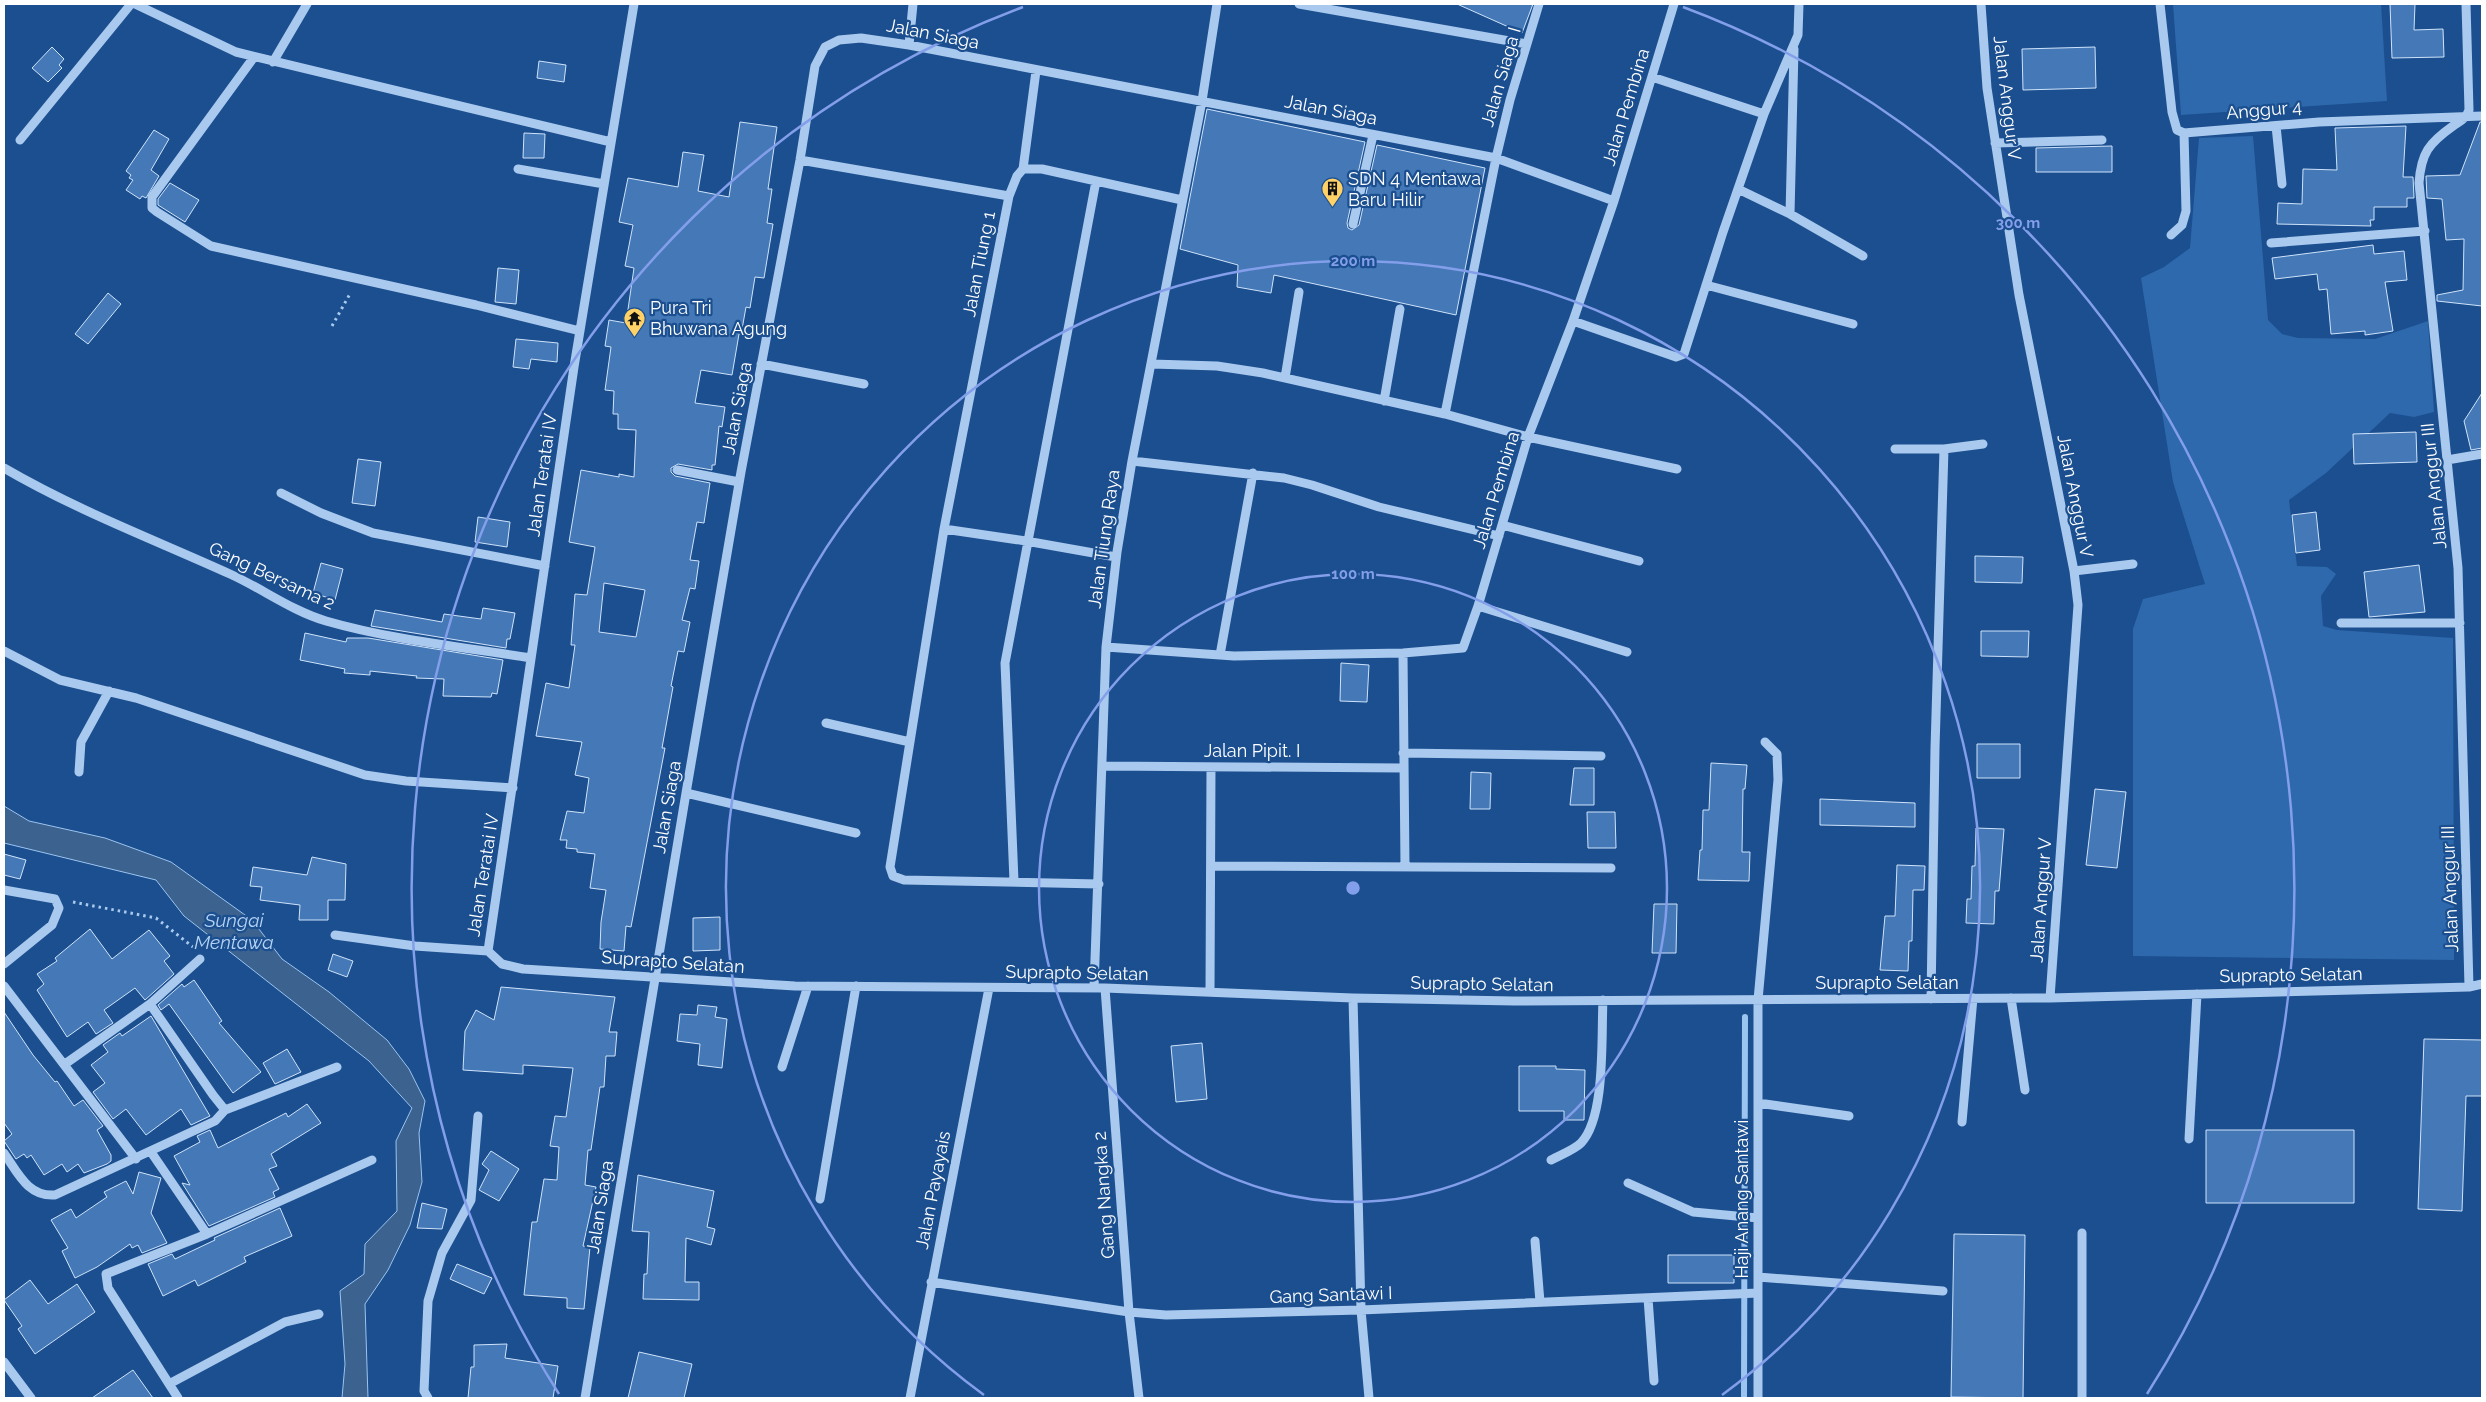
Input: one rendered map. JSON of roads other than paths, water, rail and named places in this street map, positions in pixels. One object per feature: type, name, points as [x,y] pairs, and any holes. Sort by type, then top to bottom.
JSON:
[{"type":"street","points":[[20,140],[131,4]]},
{"type":"street","points":[[135,4],[236,52],[611,142]]},
{"type":"street","points":[[273,62],[307,4]]},
{"type":"street","name":"Jalan Teratai IV","points":[[488,951],[580,331],[634,4]]},
{"type":"street","points":[[909,46],[914,4]]},
{"type":"street","name":"Jalan Tiung Raya","points":[[1094,988],[1106,647],[1116,558],[1132,461],[1202,101],[1217,4]]},
{"type":"street","points":[[1299,4],[1527,44]]},
{"type":"street","name":"Jalan Siaga I","points":[[1445,414],[1496,158],[1527,44],[1540,4]]},
{"type":"street","name":"Jalan Pembina","points":[[1106,647],[1220,655],[1403,653],[1463,648],[1478,606],[1528,438],[1614,201],[1674,4]]},
{"type":"street","points":[[1572,321],[1676,357],[1682,356],[1686,352],[1706,285],[1764,114],[1794,44],[1800,25],[1800,4]]},
{"type":"street","name":"Jalan Anggur V","points":[[1981,4],[1987,88],[1995,143],[2020,295],[2074,571],[2078,605],[2050,998]]},
{"type":"street","points":[[2160,4],[2172,112],[2177,130],[2184,133],[2186,212],[2182,225],[2171,235]]},
{"type":"street","points":[[2466,4],[2470,103],[2467,117]]},
{"type":"street","name":"Jalan Siaga","points":[[585,1398],[654,978],[739,482],[800,160],[814,66],[825,47],[840,40],[861,38],[1496,158],[1614,201]]},
{"type":"street","points":[[1790,214],[1794,44]]},
{"type":"street","points":[[254,57],[152,197],[152,208],[212,246],[359,278],[580,331]]},
{"type":"street","points":[[1036,71],[1023,169],[1042,169],[1182,200]]},
{"type":"street","points":[[1652,76],[1764,114]]},
{"type":"street","name":"Anggur 4","points":[[2184,133],[2319,122],[2482,116]]},
{"type":"street","name":"Jalan Anggur III","points":[[2467,117],[2442,134],[2422,156],[2419,183],[2458,568],[2469,987]]},
{"type":"street","points":[[2276,126],[2282,184]]},
{"type":"street","points":[[1353,224],[1374,135]]},
{"type":"street","points":[[1995,143],[2102,140]]},
{"type":"street","points":[[800,160],[1009,196]]},
{"type":"street","points":[[518,169],[604,184]]},
{"type":"street","name":"Jalan Tiung 1","points":[[1014,881],[904,880],[892,876],[890,867],[944,529],[1009,196],[1017,176],[1023,169]]},
{"type":"street","points":[[1096,181],[1004,663],[1004,702],[1014,881],[1098,884]]},
{"type":"street","points":[[1738,189],[1790,214],[1863,256]]},
{"type":"street","points":[[2271,243],[2425,231]]},
{"type":"street","points":[[1706,285],[1853,324]]},
{"type":"street","points":[[1285,378],[1299,292]]},
{"type":"street","points":[[1384,400],[1400,309]]},
{"type":"street","points":[[762,364],[864,384]]},
{"type":"street","points":[[1152,364],[1238,368],[1445,414],[1528,438],[1676,468]]},
{"type":"street","points":[[1895,449],[1944,449],[1983,444]]},
{"type":"street","points":[[1931,999],[1935,748],[1944,449]]},
{"type":"street","points":[[2447,460],[2482,454]]},
{"type":"street","points":[[1132,461],[1253,473],[1312,484],[1379,506],[1499,536]]},
{"type":"street","name":"Gang Bersama 2","points":[[4,468],[94,516],[231,575],[295,608],[324,620],[362,630],[531,658]]},
{"type":"street","points":[[677,470],[739,482]]},
{"type":"street","points":[[1220,655],[1253,473]]},
{"type":"street","points":[[281,493],[321,513],[373,533],[545,566]]},
{"type":"street","points":[[1502,525],[1640,561]]},
{"type":"street","points":[[944,529],[1026,541],[1116,558]]},
{"type":"street","points":[[2074,571],[2133,564]]},
{"type":"street","points":[[1478,606],[1627,652]]},
{"type":"street","points":[[2341,623],[2460,623]]},
{"type":"street","points":[[4,651],[60,680],[109,691],[270,742],[365,775],[406,781],[513,788]]},
{"type":"street","points":[[1403,653],[1405,867]]},
{"type":"street","points":[[79,772],[82,742],[109,691]]},
{"type":"street","points":[[826,723],[910,742]]},
{"type":"street","name":"Haji Anang Santawi","points":[[1758,1398],[1754,1293],[1758,1277],[1758,1000],[1778,780],[1777,754],[1765,742]]},
{"type":"street","points":[[1403,753],[1601,756]]},
{"type":"street","name":"Jalan Pipit. I","points":[[1102,766],[1403,768]]},
{"type":"street","points":[[1210,991],[1211,767]]},
{"type":"street","points":[[686,793],[856,833]]},
{"type":"street","points":[[1211,866],[1611,868]]},
{"type":"street","points":[[4,890],[55,898],[59,908],[52,925],[4,964]]},
{"type":"street","points":[[335,936],[415,946],[488,951]]},
{"type":"street","name":"Suprapto Selatan","points":[[488,951],[502,964],[522,969],[654,978],[808,986],[1105,988],[1353,998],[1758,1000],[2050,998],[2469,987],[2482,984]]},
{"type":"street","points":[[65,1064],[150,1004],[200,959]]},
{"type":"street","points":[[4,986],[136,1159]]},
{"type":"street","points":[[782,1067],[808,986]]},
{"type":"street","points":[[820,1199],[856,986]]},
{"type":"street","name":"Jalan Payayais","points":[[910,1398],[989,988]]},
{"type":"street","name":"Gang Nangka 2","points":[[1105,988],[1129,1312],[1139,1398]]},
{"type":"street","points":[[2189,1139],[2197,994]]},
{"type":"street","points":[[1353,998],[1361,1310],[1370,1398]]},
{"type":"street","points":[[1962,1122],[1973,998]]},
{"type":"street","points":[[2011,998],[2025,1090]]},
{"type":"street","points":[[1551,1160],[1580,1144],[1594,1123],[1599,1092],[1603,1000]]},
{"type":"street","points":[[150,1004],[212,1095],[225,1110]]},
{"type":"street","points":[[4,1153],[29,1187],[38,1194],[55,1195],[215,1121],[225,1110],[337,1067]]},
{"type":"street","points":[[1758,1102],[1849,1116]]},
{"type":"street","points":[[428,1398],[424,1391],[428,1301],[442,1253],[471,1200],[478,1116]]},
{"type":"street","points":[[151,1152],[207,1234]]},
{"type":"street","points":[[178,1398],[108,1288],[105,1278],[109,1272],[207,1234],[372,1160]]},
{"type":"street","points":[[1628,1183],[1693,1212],[1758,1218]]},
{"type":"street","points":[[2082,1233],[2082,1398]]},
{"type":"street","points":[[1535,1241],[1540,1302]]},
{"type":"street","points":[[1758,1277],[1943,1291]]},
{"type":"street","name":"Gang Santawi I","points":[[931,1282],[1129,1312],[1204,1316],[1754,1293]]},
{"type":"street","points":[[1648,1298],[1654,1381]]},
{"type":"street","points":[[169,1384],[285,1322],[319,1314]]},
{"type":"street","points":[[4,1362],[31,1398]]},
{"type":"water","name":"Sungai Mentawa","points":[[4,806],[29,821],[105,838],[171,862],[252,920],[282,959],[329,992],[387,1040],[409,1069],[425,1101],[419,1133],[422,1182],[410,1225],[388,1270],[365,1304],[368,1398],[342,1398],[345,1364],[340,1291],[364,1274],[365,1244],[397,1211],[396,1141],[412,1108],[369,1061],[184,916],[156,880],[4,843]]},
{"type":"waterway","points":[[1744,1398],[1745,1017]]},
{"type":"place","name":"SDN 4 Mentawa Baru Hilir","points":[[1332,208]]},
{"type":"place","name":"Pura Tri Bhuwana Agung","points":[[634,337]]}]
